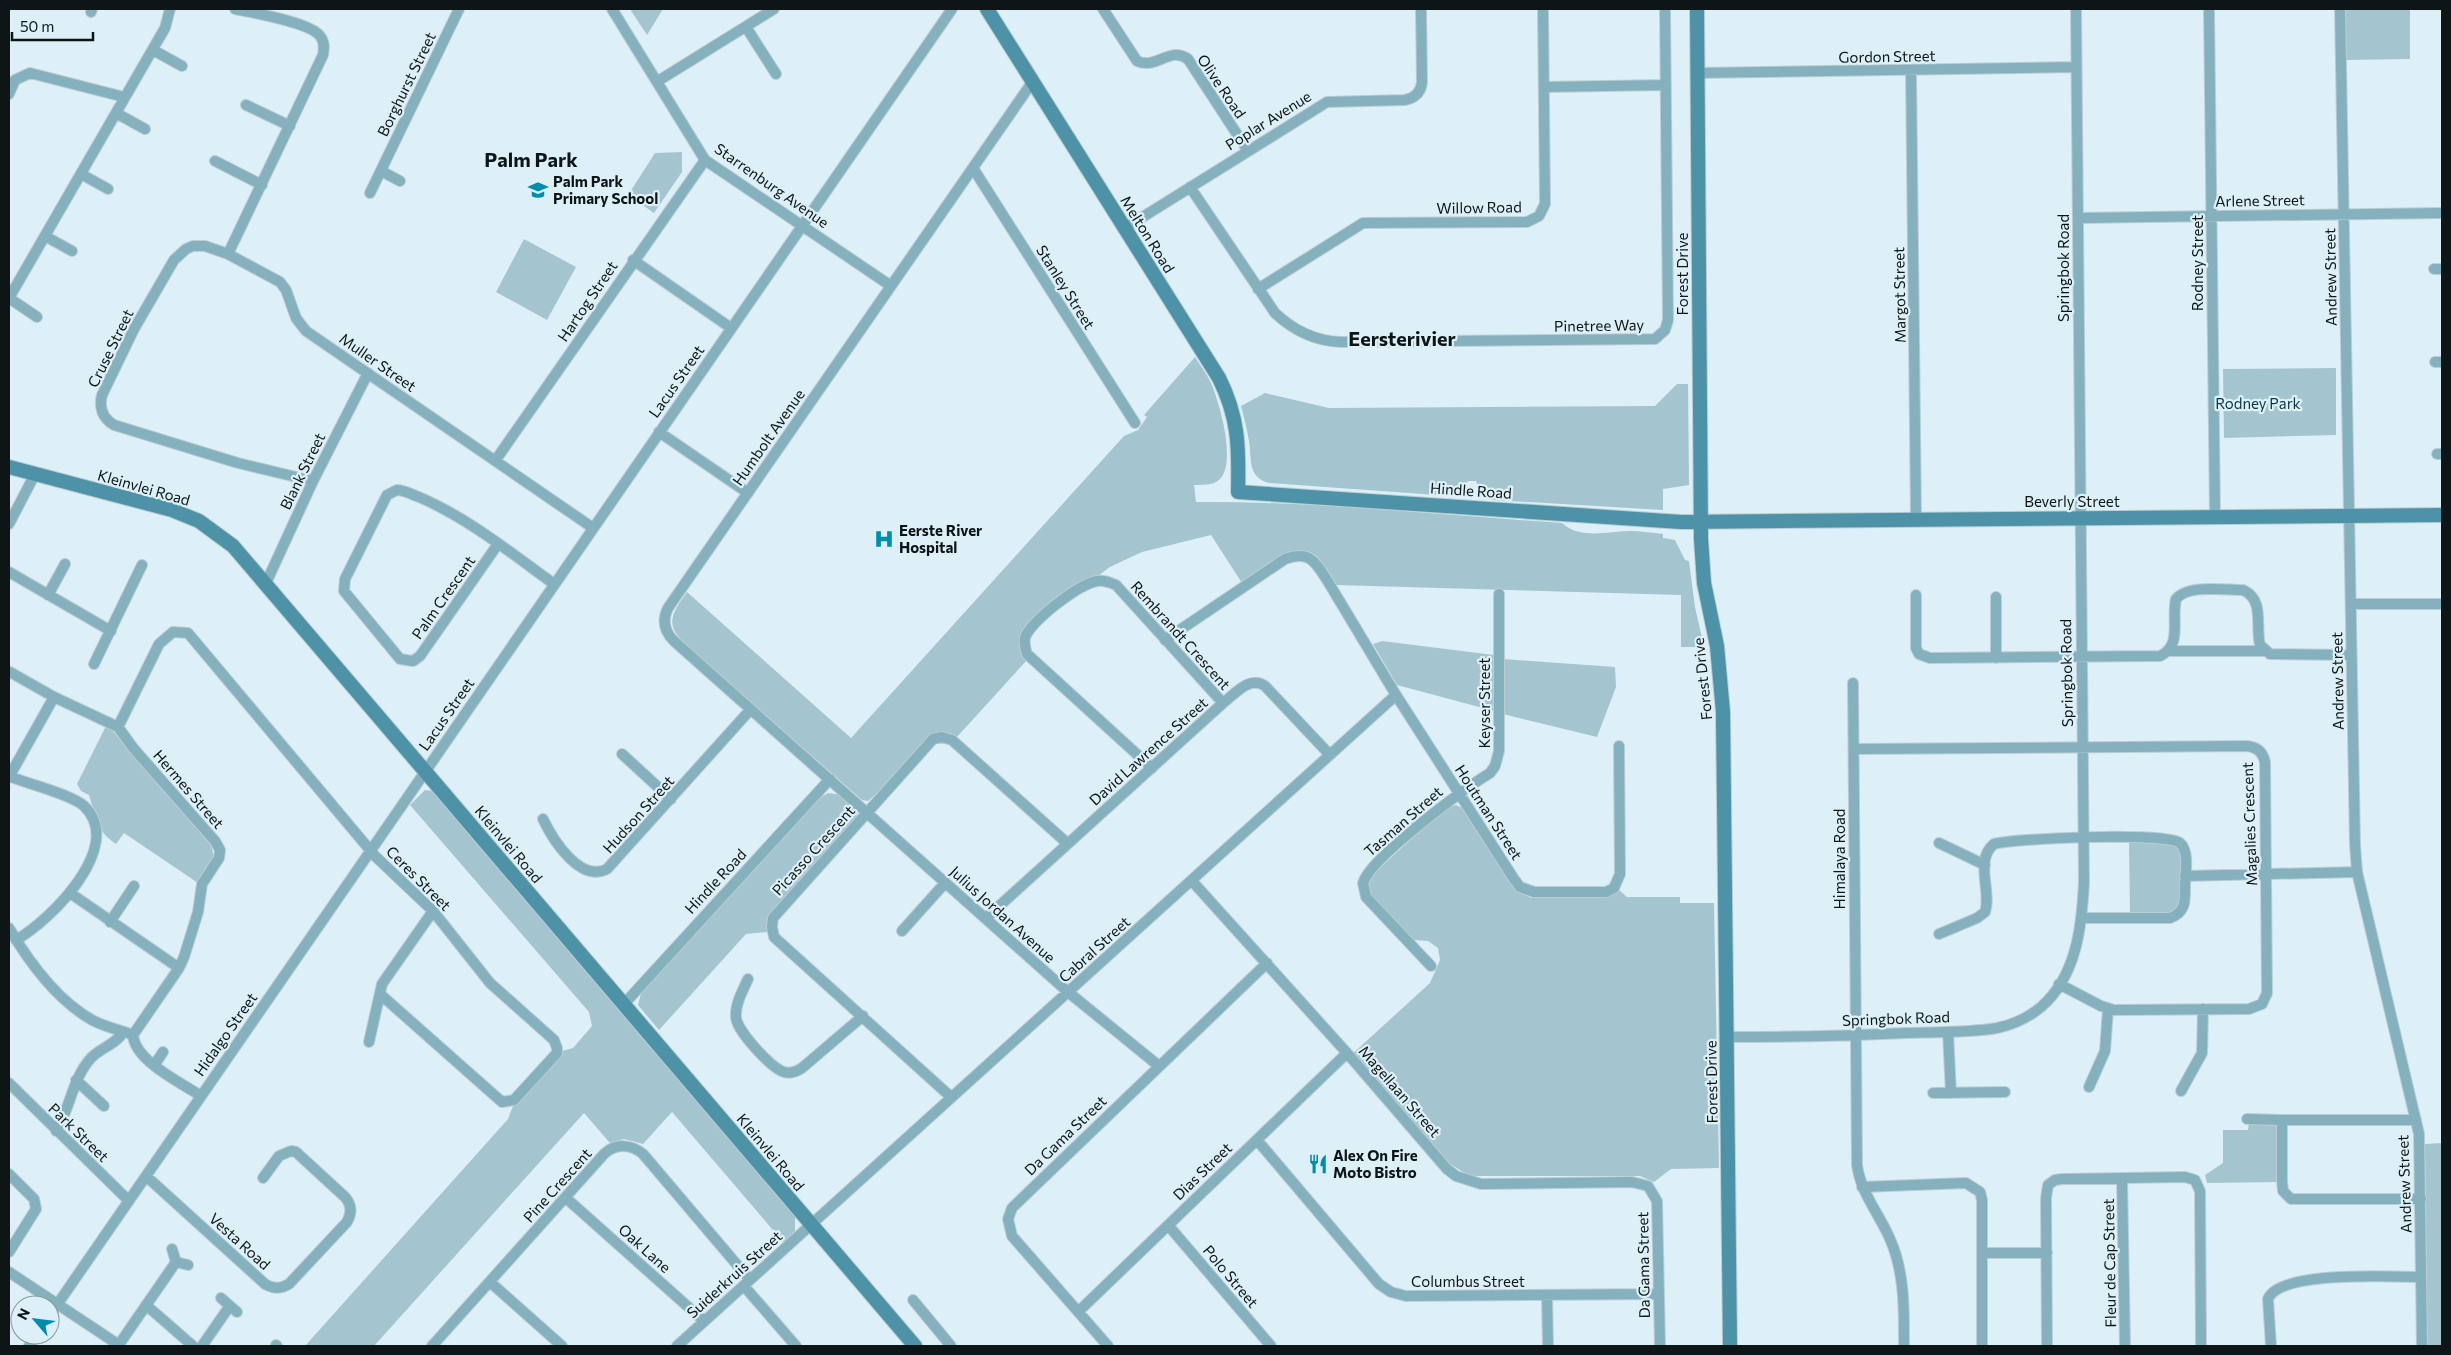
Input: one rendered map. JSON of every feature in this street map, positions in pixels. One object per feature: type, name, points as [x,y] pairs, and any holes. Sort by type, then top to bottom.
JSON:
[{"type":"street","points":[[37,317],[9,298],[153,50],[165,28],[170,9]]},
{"type":"street","points":[[228,254],[323,55],[322,38],[312,29],[235,9]]},
{"type":"street","name":"Borghurst Street","points":[[370,193],[459,9]]},
{"type":"street","name":"Starrenburg Avenue","points":[[612,9],[705,160],[891,286]]},
{"type":"street","points":[[658,81],[746,27],[758,13],[774,9]]},
{"type":"street","name":"Lacus Street","points":[[425,770],[952,9]]},
{"type":"street","name":"Melton Road","points":[[987,9],[1226,392],[1238,434],[1238,492]]},
{"type":"street","name":"Olive Road","points":[[1103,9],[1137,61],[1145,64],[1153,63],[1172,54],[1181,55],[1188,59],[1248,151]]},
{"type":"street","name":"Poplar Avenue","points":[[1125,228],[1327,102],[1405,100],[1414,97],[1422,82],[1421,9]]},
{"type":"street","name":"Willow Road","points":[[1258,289],[1364,223],[1527,222],[1536,219],[1542,213],[1545,204],[1543,9]]},
{"type":"street","name":"Pinetree Way","points":[[1258,289],[1275,313],[1292,327],[1311,337],[1331,342],[1651,340],[1659,337],[1665,330],[1668,320],[1665,9]]},
{"type":"street","name":"Forest Drive","points":[[1697,9],[1701,522],[1704,583],[1718,646],[1723,712],[1730,1346]]},
{"type":"street","name":"Springbok Road","points":[[1727,1037],[1948,1032],[1997,1028],[2037,1011],[2049,999],[2059,984],[2073,956],[2082,918],[2083,837],[2076,9]]},
{"type":"street","name":"Rodney Street","points":[[2209,9],[2215,516]]},
{"type":"street","name":"Andrew Street","points":[[2340,9],[2351,655],[2357,872],[2416,1120],[2421,1150],[2422,1346]]},
{"type":"street","points":[[746,27],[776,74]]},
{"type":"street","points":[[153,50],[182,66]]},
{"type":"street","name":"Gordon Street","points":[[1697,73],[2076,67]]},
{"type":"street","name":"Margot Street","points":[[1911,71],[1916,519]]},
{"type":"street","points":[[9,94],[15,80],[24,74],[30,73],[124,97]]},
{"type":"street","name":"Humbolt Avenue","points":[[830,779],[670,637],[665,623],[668,608],[1033,81]]},
{"type":"street","points":[[1544,87],[1666,85]]},
{"type":"street","points":[[246,105],[290,126]]},
{"type":"street","points":[[116,113],[145,129]]},
{"type":"street","name":"Hartog Street","points":[[495,461],[633,260],[705,160]]},
{"type":"street","points":[[214,161],[262,184]]},
{"type":"street","name":"Stanley Street","points":[[973,168],[1135,423]]},
{"type":"street","points":[[381,172],[400,181]]},
{"type":"street","points":[[81,174],[108,189]]},
{"type":"street","points":[[1190,187],[1258,289]]},
{"type":"street","name":"Arlene Street","points":[[2078,218],[2442,212]]},
{"type":"street","points":[[45,236],[72,251]]},
{"type":"street","name":"Cruse Street","points":[[228,254],[199,245],[186,249],[174,260],[134,329],[102,394],[100,402],[104,416],[114,425],[238,462],[313,481]]},
{"type":"street","name":"Muller Street","points":[[228,254],[280,282],[286,290],[301,327],[593,528]]},
{"type":"street","points":[[633,260],[731,328]]},
{"type":"street","name":"Blank Street","points":[[266,583],[313,481],[368,373]]},
{"type":"street","points":[[659,432],[748,493]]},
{"type":"street","name":"Kleinvlei Road","points":[[9,467],[189,516],[210,528],[233,546],[915,1346]]},
{"type":"street","points":[[9,524],[35,474]]},
{"type":"street","name":"Palm Crescent","points":[[498,544],[420,656],[413,661],[400,659],[344,591],[345,579],[387,495],[393,491],[402,490],[442,508],[498,544],[554,584]]},
{"type":"street","name":"Hindle Road","points":[[1238,492],[1701,522]]},
{"type":"street","name":"Beverly Street","points":[[1701,522],[2442,515]]},
{"type":"street","name":"Houtman Street","points":[[1164,640],[1285,559],[1302,555],[1316,563],[1396,695],[1520,887],[1534,892],[1606,892],[1614,888],[1620,874],[1619,746]]},
{"type":"street","points":[[48,595],[65,564]]},
{"type":"street","points":[[94,664],[142,565]]},
{"type":"street","points":[[9,572],[111,631]]},
{"type":"street","name":"Rembrandt Crescent","points":[[1152,768],[1030,658],[1024,644],[1027,634],[1051,608],[1087,585],[1102,581],[1116,585],[1223,703]]},
{"type":"street","points":[[2170,651],[2174,642],[2176,599],[2190,590],[2244,590],[2250,593],[2257,601],[2258,638],[2264,651]]},
{"type":"street","name":"Keyser Street","points":[[1459,793],[1490,773],[1498,759],[1499,594]]},
{"type":"street","points":[[1916,595],[1916,648],[1919,654],[1930,658],[2160,656],[2170,651],[2264,651],[2277,655],[2351,655]]},
{"type":"street","points":[[1996,597],[1996,658]]},
{"type":"street","points":[[2351,604],[2442,604]]},
{"type":"street","name":"Ceres Street","points":[[118,727],[159,644],[173,632],[188,633],[375,856],[433,911],[490,984],[554,1040],[558,1048],[554,1058],[514,1100],[502,1102],[380,994]]},
{"type":"street","points":[[10,672],[54,697],[118,727]]},
{"type":"street","name":"David Lawrence Street","points":[[986,918],[1223,703],[1248,683],[1262,684],[1330,755]]},
{"type":"street","name":"Himalaya Road","points":[[1853,684],[1855,1035],[1858,1175],[1862,1187],[1896,1254],[1904,1300],[1904,1346]]},
{"type":"street","name":"Cabral Street","points":[[811,1224],[1396,695]]},
{"type":"street","points":[[16,940],[38,926],[70,893],[95,850],[96,832],[91,817],[81,804],[9,777],[54,697]]},
{"type":"street","name":"Hudson Street","points":[[543,819],[552,837],[582,869],[600,872],[612,866],[751,709]]},
{"type":"street","name":"Hermes Street","points":[[56,1130],[68,1110],[76,1080],[92,1057],[128,1033],[179,968],[198,912],[202,884],[219,858],[220,850],[215,841],[134,749],[118,727]]},
{"type":"street","name":"Picasso Crescent","points":[[951,1097],[774,937],[772,927],[777,912],[933,739],[942,737],[952,740],[1067,843]]},
{"type":"street","name":"Magalies Crescent","points":[[1854,749],[2247,746],[2258,750],[2265,762],[2266,997],[2262,1004],[2254,1008],[2108,1008],[2059,984]]},
{"type":"street","points":[[622,754],[671,799]]},
{"type":"street","name":"Hidalgo Street","points":[[60,1300],[425,770]]},
{"type":"street","name":"Hindle Road","points":[[624,1004],[830,779]]},
{"type":"street","name":"Julius Jordan Avenue","points":[[830,779],[1068,992],[1159,1066]]},
{"type":"street","name":"Tasman Street","points":[[1431,966],[1366,897],[1364,883],[1372,868],[1459,793]]},
{"type":"street","points":[[1939,934],[1986,912],[1985,865],[1987,851],[1994,844],[2083,837],[2173,839],[2180,843],[2184,850],[2186,903],[2182,911],[2175,916],[2082,918]]},
{"type":"street","points":[[1938,843],[1985,865]]},
{"type":"street","points":[[2185,876],[2357,872]]},
{"type":"street","name":"Magellaan Street","points":[[1192,881],[1347,1053],[1447,1169],[1456,1176],[1481,1184],[1632,1182],[1648,1186]]},
{"type":"street","points":[[902,931],[945,883]]},
{"type":"street","points":[[110,922],[134,886]]},
{"type":"street","points":[[70,893],[179,968]]},
{"type":"street","points":[[369,1042],[385,979],[433,911]]},
{"type":"street","points":[[9,928],[30,962],[69,1004],[94,1021],[128,1033],[138,1051],[201,1096]]},
{"type":"street","name":"Da Gama Street","points":[[1108,1346],[1012,1236],[1008,1219],[1012,1208],[1267,963]]},
{"type":"street","points":[[748,979],[737,1007],[737,1025],[769,1062],[786,1073],[793,1073],[802,1068],[863,1016]]},
{"type":"street","points":[[2089,1088],[2105,1051],[2108,1008]]},
{"type":"street","points":[[2181,1091],[2202,1053],[2202,1009]]},
{"type":"street","points":[[1948,1032],[1951,1093]]},
{"type":"street","points":[[155,1064],[163,1052]]},
{"type":"street","name":"Dias Street","points":[[1078,1311],[1347,1053]]},
{"type":"street","points":[[76,1080],[104,1106]]},
{"type":"street","name":"Park Street","points":[[9,1083],[128,1201]]},
{"type":"street","points":[[1934,1094],[2005,1092]]},
{"type":"street","points":[[2247,1119],[2416,1120]]},
{"type":"street","points":[[2282,1120],[2283,1191],[2291,1198],[2421,1199]]},
{"type":"street","name":"Columbus Street","points":[[1257,1140],[1379,1284],[1391,1292],[1406,1296],[1659,1294]]},
{"type":"street","name":"Pine Crescent","points":[[432,1346],[608,1151],[623,1146],[634,1148],[643,1154],[747,1283]]},
{"type":"street","name":"Vesta Road","points":[[146,1176],[265,1284],[276,1288],[289,1284],[347,1222],[351,1209],[345,1197],[296,1152],[291,1151],[279,1156],[263,1178]]},
{"type":"street","points":[[9,1174],[34,1198],[36,1209],[9,1252]]},
{"type":"street","points":[[2047,1346],[2046,1190],[2051,1182],[2062,1179],[2188,1177],[2198,1184],[2200,1191],[2200,1346]]},
{"type":"street","name":"Fleur de Cap Street","points":[[2122,1179],[2125,1346]]},
{"type":"street","points":[[1862,1187],[1913,1183],[1971,1185],[1980,1192],[1982,1200],[1983,1253],[1982,1346]]},
{"type":"street","name":"Da Gama Street","points":[[1648,1186],[1657,1201],[1660,1346]]},
{"type":"street","name":"Oak Lane","points":[[566,1198],[704,1321]]},
{"type":"street","name":"Suiderkruis Street","points":[[677,1346],[811,1224]]},
{"type":"street","name":"Polo Street","points":[[1168,1225],[1272,1346]]},
{"type":"street","points":[[172,1249],[176,1262]]},
{"type":"street","points":[[1983,1253],[2047,1253]]},
{"type":"street","points":[[60,1304],[118,1346],[176,1262]]},
{"type":"street","points":[[176,1262],[188,1265]]},
{"type":"street","points":[[9,1272],[45,1295]]},
{"type":"street","points":[[2270,1346],[2268,1299],[2270,1294],[2279,1287],[2330,1277],[2421,1277]]},
{"type":"street","points":[[490,1282],[562,1346]]},
{"type":"street","points":[[747,1283],[796,1346]]},
{"type":"street","points":[[1548,1296],[1548,1346]]},
{"type":"street","points":[[202,1346],[233,1310],[221,1298]]},
{"type":"street","points":[[913,1300],[951,1346]]},
{"type":"street","points":[[146,1305],[193,1346]]},
{"type":"green space","points":[[630,9],[663,9],[647,35]]},
{"type":"green space","points":[[2344,9],[2410,9],[2410,59],[2345,60]]},
{"type":"green space","points":[[682,152],[682,172],[654,213],[628,195],[655,153]]},
{"type":"green space","points":[[524,239],[576,267],[547,320],[496,292]]},
{"type":"green space","points":[[1195,357],[1208,376],[1215,392],[1223,420],[1227,452],[1226,466],[1222,477],[1214,483],[1207,485],[1194,485],[1196,502],[1242,502],[1379,509],[1562,523],[1569,528],[1586,533],[1631,531],[1663,534],[1663,538],[1675,540],[1685,560],[1689,561],[1695,607],[1704,647],[1681,647],[1681,595],[1336,585],[1318,558],[1307,551],[1288,554],[1242,583],[1211,535],[1142,552],[1110,567],[1025,630],[1027,660],[956,738],[943,734],[868,801],[862,800],[689,648],[676,633],[672,621],[673,615],[687,592],[851,738],[1124,436],[1138,430],[1147,417],[1144,415]]},
{"type":"green space","name":"Rodney Park","points":[[2336,368],[2336,435],[2224,438],[2223,369]]},
{"type":"green space","points":[[1677,384],[1688,384],[1689,485],[1663,489],[1663,510],[1493,500],[1481,495],[1476,481],[1468,481],[1461,493],[1450,496],[1269,483],[1257,476],[1252,467],[1241,406],[1265,393],[1329,408],[1655,406]]},
{"type":"green space","points":[[1382,641],[1494,655],[1494,711],[1397,685],[1373,644]]},
{"type":"green space","points":[[1503,659],[1615,667],[1616,687],[1597,737],[1503,714]]},
{"type":"green space","points":[[107,724],[211,845],[214,857],[198,883],[124,833],[116,844],[101,829],[95,817],[89,795],[81,791],[77,784]]},
{"type":"green space","points":[[425,790],[434,791],[795,1215],[795,1231],[784,1243],[672,1112],[643,1144],[624,1139],[610,1143],[584,1113],[374,1346],[305,1346],[508,1119],[513,1106],[522,1099],[562,1051],[573,1048],[592,1026],[589,1012],[410,805]]},
{"type":"green space","points":[[828,793],[842,795],[858,811],[856,818],[773,910],[767,921],[768,932],[746,934],[659,1030],[638,1005],[641,993],[817,799]]},
{"type":"green space","points":[[1456,805],[1466,810],[1514,887],[1531,898],[1607,896],[1619,890],[1627,897],[1680,897],[1680,903],[1714,903],[1719,1168],[1671,1169],[1654,1182],[1640,1176],[1470,1176],[1450,1164],[1350,1056],[1430,983],[1440,960],[1438,948],[1428,941],[1413,940],[1371,898],[1367,886],[1372,875],[1446,807]]},
{"type":"green space","points":[[2129,842],[2165,842],[2177,847],[2181,852],[2182,900],[2174,910],[2160,914],[2130,913]]},
{"type":"green space","points":[[2249,1122],[2274,1123],[2278,1128],[2278,1182],[2207,1183],[2205,1175],[2223,1163],[2223,1130],[2248,1130]]},
{"type":"green space","points":[[2442,1143],[2442,1346],[2427,1346],[2425,1144]]},
{"type":"place","name":"Palm Park Primary School","points":[[538,190]]},
{"type":"place","name":"Eerste River Hospital","points":[[884,539]]},
{"type":"place","name":"Alex On Fire Moto Bistro","points":[[1318,1164]]},
{"type":"district","name":"Palm Park","points":[[531,159]]},
{"type":"district","name":"Eersterivier","points":[[1402,338]]}]
